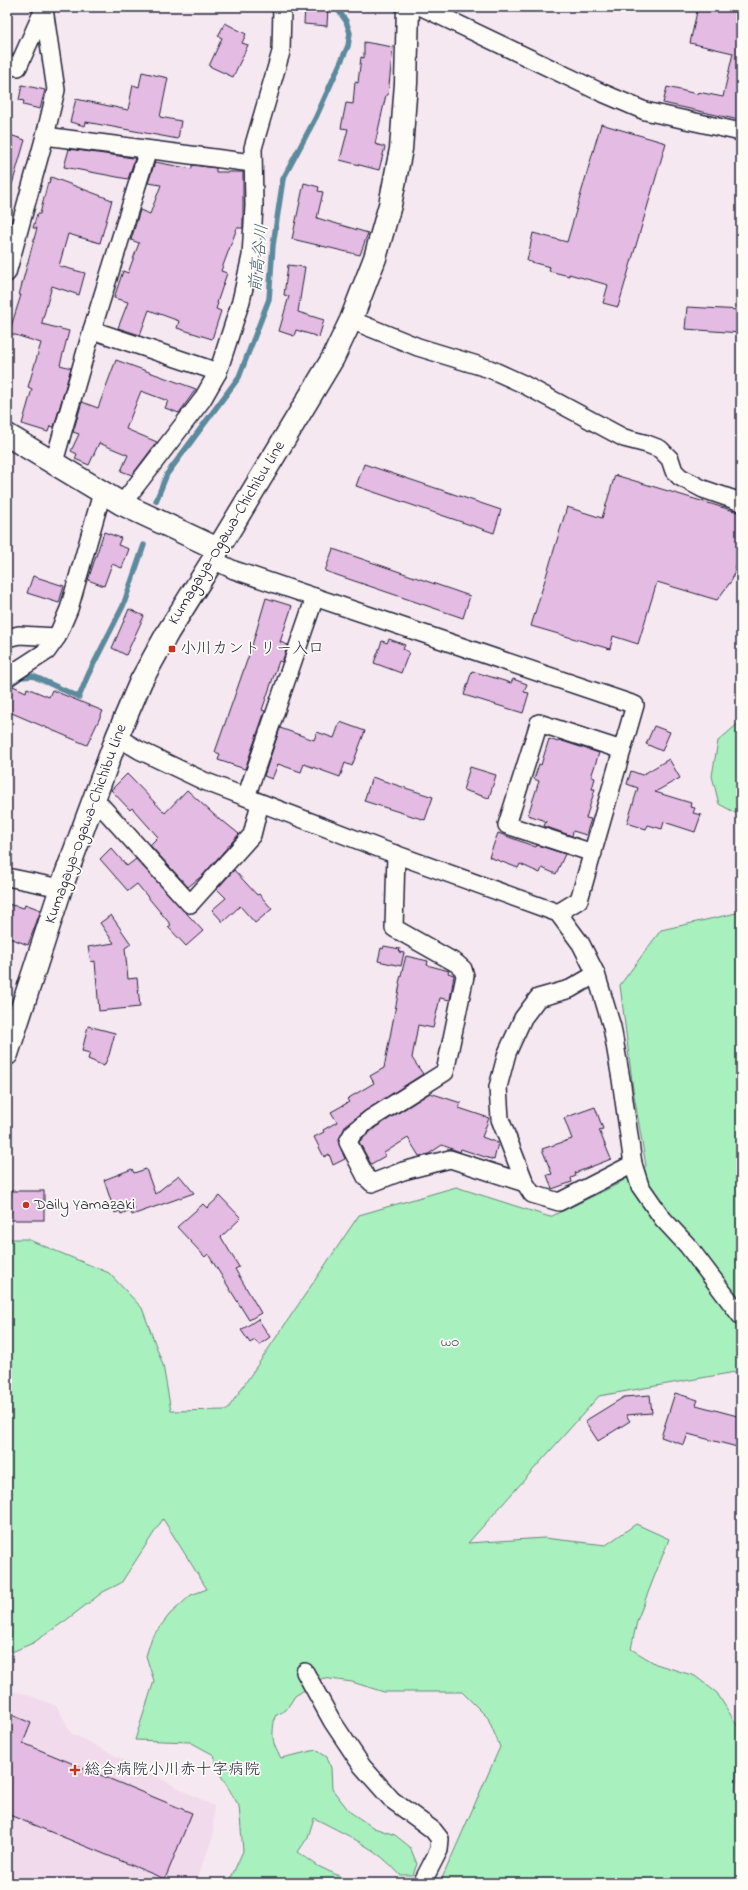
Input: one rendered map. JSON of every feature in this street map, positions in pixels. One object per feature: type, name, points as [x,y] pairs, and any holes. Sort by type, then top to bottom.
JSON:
[{"type":"main road","name":"Kumagaya-Ogawa-Chichibu Line","points":[[7,1054],[61,888],[93,797],[141,680],[168,632],[333,358],[351,320],[375,258],[390,205],[401,149],[406,83],[408,7]]},
{"type":"main road","points":[[7,435],[54,462],[102,493],[215,555]]},
{"type":"street","points":[[122,504],[202,400],[218,372],[241,301],[251,256],[254,206],[252,163],[253,148],[281,52],[282,7]]},
{"type":"street","points":[[422,7],[598,91],[645,111],[741,132]]},
{"type":"street","points":[[7,64],[18,67],[44,8]]},
{"type":"street","points":[[7,273],[45,136],[56,90],[44,8]]},
{"type":"street","points":[[45,136],[252,163]]},
{"type":"street","points":[[54,462],[92,330],[148,150]]},
{"type":"street","points":[[351,320],[418,348],[490,369],[521,383],[624,438],[660,449],[670,458],[674,471],[680,478],[702,489],[741,502]]},
{"type":"street","points":[[92,330],[218,372]]},
{"type":"street","points":[[7,677],[47,651],[57,637],[69,610],[102,493]]},
{"type":"street","points":[[215,555],[234,570],[635,705],[579,900],[558,913]]},
{"type":"street","points":[[93,797],[190,904],[252,835],[253,800],[315,597]]},
{"type":"street","points":[[7,638],[19,635],[57,637]]},
{"type":"street","points":[[593,853],[507,825],[539,723],[622,750]]},
{"type":"street","points":[[117,737],[139,750],[198,778],[253,800],[558,913],[581,944],[596,974],[612,1027],[633,1164],[640,1186],[663,1219],[688,1246],[741,1316]]},
{"type":"street","points":[[396,854],[394,928],[456,963],[463,970],[465,976],[445,1072],[370,1119],[352,1133],[348,1142],[366,1177],[372,1183],[403,1170],[450,1159],[525,1182]]},
{"type":"street","points":[[7,877],[61,888]]},
{"type":"street","points":[[596,974],[570,989],[538,998],[523,1018],[507,1052],[498,1087],[500,1119],[525,1182],[532,1194],[559,1202],[633,1164]]},
{"type":"street","points":[[305,1672],[332,1721],[362,1766],[392,1800],[433,1830],[440,1839],[439,1850],[422,1883]]},
{"type":"shaded area","name":"総合病院小川赤十字病院","points":[[7,1691],[23,1693],[57,1706],[71,1733],[214,1806],[213,1837],[195,1883],[7,1883]]},
{"type":"green space","points":[[741,721],[741,816],[719,804],[712,776],[718,741]]},
{"type":"green space","name":"wo","points":[[741,912],[741,1371],[599,1396],[468,1543],[544,1538],[606,1545],[636,1524],[669,1539],[637,1621],[631,1649],[656,1664],[695,1676],[717,1693],[740,1730],[735,1792],[741,1794],[741,1883],[440,1883],[500,1747],[488,1718],[462,1692],[384,1692],[352,1682],[323,1678],[295,1696],[286,1710],[275,1716],[273,1738],[275,1747],[281,1758],[316,1750],[327,1757],[331,1768],[332,1789],[350,1812],[374,1828],[395,1835],[410,1847],[417,1864],[413,1875],[400,1875],[382,1857],[371,1849],[314,1818],[308,1837],[298,1852],[318,1866],[341,1877],[342,1883],[235,1883],[230,1880],[243,1851],[239,1806],[217,1769],[214,1755],[190,1742],[135,1740],[154,1681],[146,1656],[152,1637],[170,1614],[191,1595],[207,1589],[163,1519],[121,1583],[103,1592],[33,1643],[7,1654],[7,1239],[27,1239],[109,1273],[142,1308],[163,1365],[171,1411],[227,1410],[359,1215],[456,1187],[550,1217],[616,1185],[646,1166],[633,1089],[620,985],[661,930]]},
{"type":"building","points":[[305,7],[328,7],[327,26],[304,24]]},
{"type":"building","points":[[698,7],[741,7],[741,108],[739,120],[663,103],[667,87],[697,94],[698,92],[723,97],[733,53],[690,43]]},
{"type":"building","points":[[225,23],[246,34],[242,43],[248,45],[233,77],[209,66],[222,38],[218,36]]},
{"type":"building","points":[[364,42],[393,47],[388,95],[386,95],[375,144],[385,147],[379,170],[340,160],[348,129],[341,128],[346,103],[353,104],[355,82],[358,83],[361,57],[364,58]]},
{"type":"building","points":[[142,72],[168,78],[160,117],[181,121],[178,139],[86,122],[85,126],[70,122],[76,99],[128,110],[133,85],[139,87]]},
{"type":"building","points":[[22,85],[45,90],[40,109],[23,105],[24,101],[19,100]]},
{"type":"building","points":[[601,124],[666,143],[618,307],[603,303],[608,285],[569,274],[569,276],[549,271],[550,267],[527,261],[533,233],[567,242]]},
{"type":"building","points":[[7,134],[25,140],[11,188],[7,187]]},
{"type":"building","points":[[69,149],[135,158],[128,179],[64,167]]},
{"type":"building","points":[[155,162],[192,169],[192,165],[216,168],[216,172],[243,172],[243,228],[237,228],[221,271],[227,273],[217,303],[216,309],[221,311],[212,339],[177,328],[179,321],[149,310],[140,335],[118,328],[128,302],[114,298],[123,271],[128,273],[139,243],[131,240],[140,210],[150,214],[161,185],[148,183]]},
{"type":"building","points":[[51,177],[112,200],[100,243],[68,234],[59,266],[85,273],[79,295],[52,286],[42,322],[42,324],[69,331],[60,365],[71,368],[54,427],[50,426],[48,432],[22,424],[32,389],[28,387],[41,343],[9,333],[21,295],[19,295],[37,228],[33,228],[37,214],[40,214],[48,182],[49,183]]},
{"type":"building","points":[[304,183],[319,187],[318,191],[323,192],[317,218],[368,233],[360,255],[292,239]]},
{"type":"building","points":[[288,265],[305,267],[298,312],[324,320],[319,337],[296,330],[294,336],[279,331],[289,296],[284,295]]},
{"type":"building","points":[[687,307],[741,310],[741,333],[685,329]]},
{"type":"building","points":[[116,360],[196,389],[179,413],[165,408],[168,401],[141,391],[126,429],[157,442],[132,475],[121,471],[128,455],[99,443],[89,465],[75,459],[77,454],[71,451],[79,434],[73,432],[82,402],[98,408]]},
{"type":"building","points":[[364,464],[501,510],[494,533],[356,486]]},
{"type":"building","points":[[615,475],[741,513],[741,549],[732,580],[717,600],[657,582],[638,644],[613,636],[610,649],[531,626],[567,507],[602,518]]},
{"type":"building","points":[[104,532],[121,538],[118,545],[129,549],[122,568],[112,564],[104,586],[88,580]]},
{"type":"building","points":[[333,549],[470,596],[463,618],[325,571]]},
{"type":"building","points":[[33,576],[64,586],[59,603],[27,593]]},
{"type":"building","points":[[266,598],[292,606],[280,642],[288,645],[282,662],[279,661],[262,710],[265,711],[245,769],[218,760],[220,754],[215,752],[251,649]]},
{"type":"building","points":[[129,609],[144,616],[126,655],[112,648]]},
{"type":"building","points":[[389,639],[405,645],[403,649],[409,652],[401,673],[374,663],[382,641],[387,643]]},
{"type":"building","points":[[472,671],[511,683],[513,679],[527,684],[524,692],[529,693],[523,713],[464,695]]},
{"type":"building","points":[[13,686],[26,692],[27,688],[49,697],[52,690],[103,711],[87,745],[7,711],[7,701]]},
{"type":"building","points":[[340,722],[365,731],[352,766],[345,763],[340,777],[304,764],[301,772],[278,764],[272,779],[264,776],[280,728],[314,740],[317,732],[334,738]]},
{"type":"building","points":[[654,726],[670,732],[662,751],[646,744]]},
{"type":"building","points":[[549,739],[558,742],[559,740],[599,753],[591,777],[595,778],[592,789],[595,789],[586,818],[591,819],[586,835],[573,831],[572,836],[544,826],[546,821],[528,815],[539,781],[534,779],[539,764],[541,765]]},
{"type":"building","points":[[669,759],[680,778],[655,792],[691,803],[690,807],[695,808],[693,813],[701,815],[695,832],[664,822],[662,829],[648,825],[646,829],[627,823],[638,788],[627,784],[631,771],[642,775]]},
{"type":"building","points":[[470,767],[496,775],[489,798],[463,790]]},
{"type":"building","points":[[127,774],[165,813],[187,790],[222,822],[223,821],[239,834],[203,875],[188,887],[150,845],[158,837],[132,808],[130,810],[111,790]]},
{"type":"building","points":[[372,777],[433,797],[425,820],[364,801]]},
{"type":"building","points":[[498,833],[536,847],[537,845],[565,854],[556,874],[542,868],[540,873],[520,864],[518,868],[489,857]]},
{"type":"building","points":[[111,848],[127,866],[136,859],[203,931],[186,946],[168,927],[171,925],[137,884],[128,891],[100,859]]},
{"type":"building","points":[[234,870],[272,909],[255,923],[240,906],[223,922],[212,910],[226,898],[217,889]]},
{"type":"building","points":[[7,904],[24,908],[25,904],[41,910],[28,945],[7,937]]},
{"type":"building","points":[[111,915],[131,944],[125,948],[128,979],[137,978],[140,1007],[99,1011],[95,961],[91,962],[88,947],[114,943],[100,923]]},
{"type":"building","points":[[384,946],[400,949],[399,952],[404,953],[401,966],[378,961],[381,948],[383,949]]},
{"type":"building","points":[[406,956],[428,961],[427,965],[449,971],[448,973],[454,975],[450,1000],[440,998],[433,1028],[418,1025],[412,1058],[423,1074],[346,1125],[338,1141],[345,1159],[333,1165],[329,1154],[324,1157],[314,1137],[324,1132],[323,1130],[337,1122],[331,1112],[349,1102],[347,1099],[374,1083],[370,1076],[384,1068],[399,983]]},
{"type":"building","points":[[88,1026],[115,1033],[109,1055],[104,1066],[88,1059],[90,1053],[82,1051]]},
{"type":"building","points":[[430,1093],[461,1103],[459,1108],[489,1118],[482,1137],[498,1143],[494,1160],[461,1149],[460,1152],[442,1145],[427,1155],[419,1156],[408,1138],[384,1153],[385,1156],[371,1164],[359,1142],[376,1127]]},
{"type":"building","points":[[595,1107],[603,1129],[599,1130],[611,1159],[575,1173],[576,1176],[571,1178],[572,1182],[552,1189],[547,1175],[552,1174],[542,1149],[572,1139],[564,1118]]},
{"type":"building","points":[[132,1169],[134,1173],[146,1169],[155,1194],[179,1175],[194,1193],[132,1215],[131,1213],[136,1208],[121,1214],[120,1211],[115,1213],[104,1180]]},
{"type":"building","name":"Daily Yamazaki","points":[[7,1191],[44,1191],[44,1220],[7,1220]]},
{"type":"building","points":[[220,1196],[241,1218],[221,1237],[239,1267],[235,1269],[261,1313],[249,1320],[208,1254],[205,1257],[177,1227],[203,1204],[207,1208]]},
{"type":"building","points":[[258,1319],[270,1337],[259,1345],[255,1340],[250,1343],[241,1330]]},
{"type":"building","points":[[675,1393],[698,1400],[696,1405],[741,1417],[741,1448],[688,1434],[684,1445],[661,1437]]},
{"type":"building","points":[[650,1395],[652,1413],[626,1415],[630,1421],[598,1441],[585,1421],[624,1397]]},
{"type":"building","points":[[7,1713],[31,1723],[23,1743],[192,1813],[165,1879],[7,1814]]},
{"type":"waterway","name":"前高谷川","points":[[156,501],[167,474],[239,377],[269,299],[273,245],[283,179],[316,117],[348,46],[350,33],[346,21],[336,7]]},
{"type":"waterway","points":[[7,687],[21,677],[33,676],[79,697],[88,675],[123,606],[144,545]]},
{"type":"place","name":"小川カントリー入口","points":[[172,649]]},
{"type":"place","name":"Daily Yamazaki","points":[[26,1205]]},
{"type":"place","name":"総合病院小川赤十字病院","points":[[75,1770]]}]
